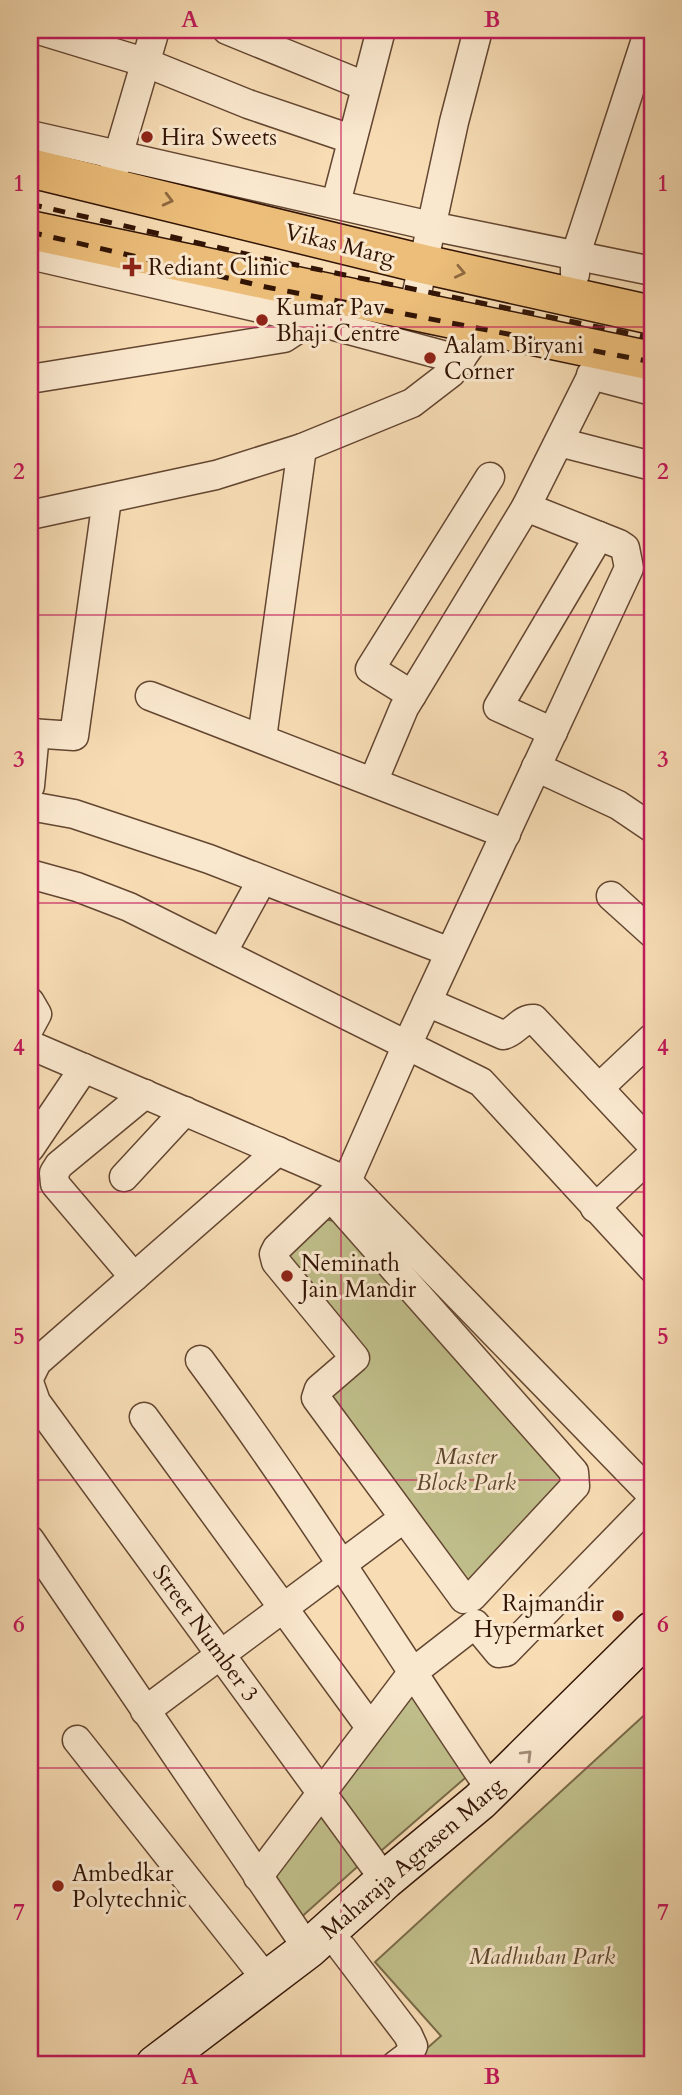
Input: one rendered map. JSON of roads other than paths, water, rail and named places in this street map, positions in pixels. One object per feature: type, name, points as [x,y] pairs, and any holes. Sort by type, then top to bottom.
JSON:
[{"type":"main road","name":"Vikas Marg","points":[[30,168],[114,170],[423,264],[652,315]]},
{"type":"main road","points":[[30,230],[484,326],[597,363],[652,361]]},
{"type":"main road","name":"Maharaja Agrasen Marg","points":[[197,2065],[409,1871],[652,1631]]},
{"type":"main road","name":"Maharaja Agrasen Marg","points":[[409,1871],[493,1823],[652,1666]]},
{"type":"main road","name":"Maharaja Agrasen Marg","points":[[155,2065],[267,1980],[325,1948]]},
{"type":"street","points":[[39,30],[144,62],[248,104],[351,139]]},
{"type":"street","points":[[114,170],[155,30]]},
{"type":"street","points":[[227,30],[365,86]]},
{"type":"street","points":[[337,203],[351,139],[381,30]]},
{"type":"street","points":[[414,311],[431,226],[478,30]]},
{"type":"street","points":[[576,298],[575,257],[649,30]]},
{"type":"street","points":[[30,135],[114,170],[337,203],[431,226],[652,271]]},
{"type":"street","points":[[30,255],[312,320],[456,367]]},
{"type":"street","points":[[30,379],[284,338],[345,298]]},
{"type":"street","points":[[30,515],[216,475],[302,448],[412,403],[456,367],[484,326]]},
{"type":"street","points":[[373,782],[412,695],[526,507],[585,393],[597,363],[652,391]]},
{"type":"street","points":[[559,442],[652,466]]},
{"type":"street","points":[[262,738],[302,448]]},
{"type":"street","points":[[412,695],[370,669],[490,477]]},
{"type":"street","points":[[30,786],[32,733],[74,736],[107,499]]},
{"type":"street","points":[[339,1189],[574,1472],[575,1486],[481,1587],[464,1599],[316,1398],[319,1389],[352,1362],[354,1353],[276,1262],[274,1254],[339,1189],[629,568],[625,548],[526,507]]},
{"type":"street","points":[[553,732],[498,707],[599,536]]},
{"type":"street","points":[[150,696],[506,834]]},
{"type":"street","points":[[536,767],[618,805],[652,828]]},
{"type":"street","points":[[30,806],[74,814],[262,880],[450,952]]},
{"type":"street","points":[[30,874],[77,887],[129,907],[481,1082],[652,1268]]},
{"type":"street","points":[[222,953],[262,880]]},
{"type":"street","points":[[611,896],[652,933]]},
{"type":"street","points":[[30,1002],[37,1014],[30,1027]]},
{"type":"street","points":[[427,1002],[503,1035],[510,1034],[527,1019],[534,1019],[652,1145]]},
{"type":"street","points":[[599,1088],[652,1038]]},
{"type":"street","points":[[30,1045],[278,1151],[339,1189],[652,1495]]},
{"type":"street","points":[[30,1148],[84,1068]]},
{"type":"street","points":[[134,1277],[55,1184],[54,1173],[59,1165],[145,1094]]},
{"type":"street","points":[[124,1177],[185,1111]]},
{"type":"street","points":[[32,1374],[134,1277],[278,1151]]},
{"type":"street","points":[[595,1208],[652,1155]]},
{"type":"street","points":[[201,1360],[281,1469],[412,1674],[491,1790]]},
{"type":"street","name":"Street Number 3","points":[[32,1374],[36,1402],[322,1791],[354,1839],[409,1871]]},
{"type":"street","points":[[144,1417],[281,1609],[370,1727]]},
{"type":"street","points":[[258,1877],[412,1674],[475,1624],[499,1653],[506,1652],[652,1502]]},
{"type":"street","points":[[145,1711],[404,1518]]},
{"type":"street","points":[[30,1540],[258,1877],[408,2035],[412,2046],[408,2056],[396,2065]]},
{"type":"street","points":[[77,1740],[267,1980]]},
{"type":"railway","points":[[30,204],[272,260],[652,338]]},
{"type":"railway","points":[[30,232],[266,287],[652,362]]},
{"type":"place","name":"Hira Sweets","points":[[147,137]]},
{"type":"place","name":"Rediant Clinic","points":[[132,267]]},
{"type":"place","name":"Kumar Pav Bhaji Centre","points":[[262,320]]},
{"type":"place","name":"Aalam Biryani Corner","points":[[430,358]]},
{"type":"place","name":"Neminath Jain Mandir","points":[[287,1276]]},
{"type":"place","name":"Rajmandir Hypermarket","points":[[618,1616]]},
{"type":"place","name":"Ambedkar Polytechnic","points":[[58,1886]]},
{"type":"park label","name":"Master Block Park","points":[[466,1469]]},
{"type":"park label","name":"Madhuban Park","points":[[542,1956]]}]
